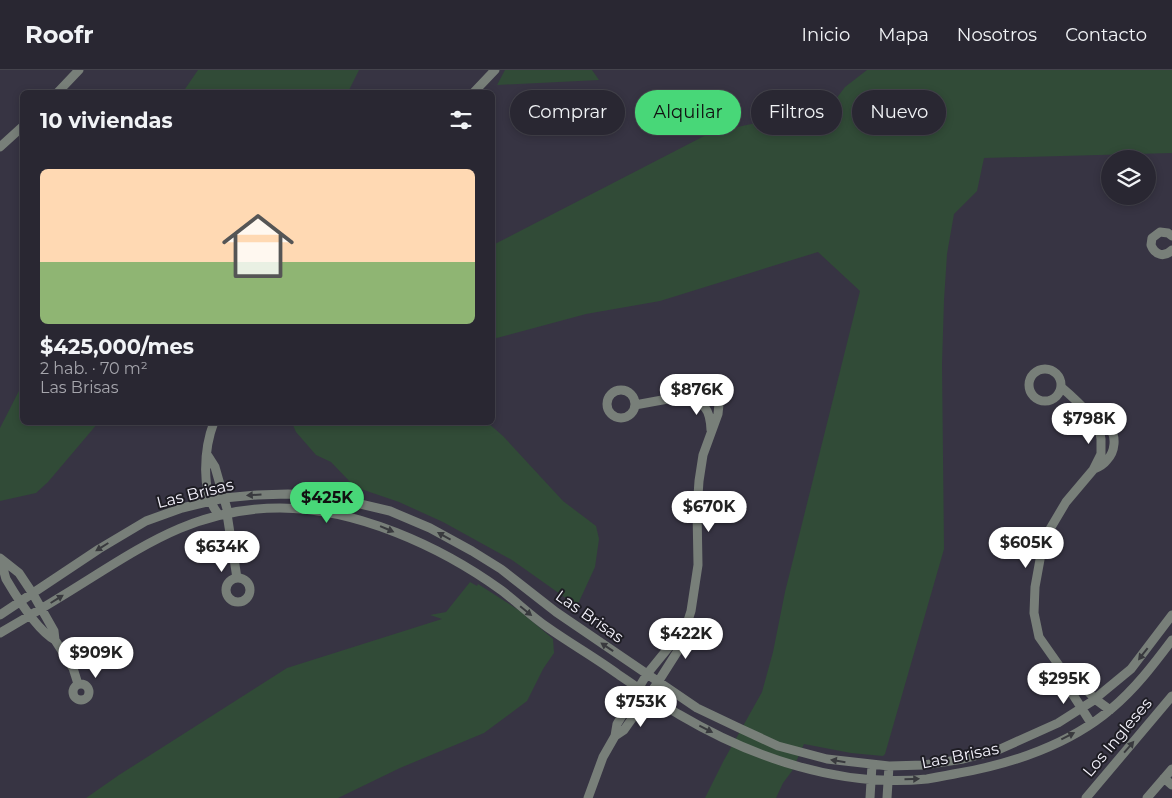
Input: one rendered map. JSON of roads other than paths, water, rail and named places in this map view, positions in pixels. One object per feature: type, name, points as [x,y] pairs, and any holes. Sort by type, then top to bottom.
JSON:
[{"type":"street","points":[[60,90],[79,70]]},
{"type":"street","points":[[476,90],[495,70]]},
{"type":"street","points":[[0,147],[20,129]]},
{"type":"street","points":[[1172,236],[1168,233],[1160,232],[1154,235],[1151,241],[1153,250],[1158,254],[1166,254],[1172,250]]},
{"type":"street","points":[[1061,387],[1098,422],[1108,427],[1113,434],[1114,446],[1112,454],[1107,461],[1093,470]]},
{"type":"street","points":[[615,736],[624,730],[649,696],[679,649],[691,611],[698,565],[697,510],[699,481],[703,455],[718,414],[719,404],[717,399],[706,392],[635,404]]},
{"type":"street","points":[[685,396],[704,406],[710,417],[711,433]]},
{"type":"street","points":[[1091,723],[1068,687],[1065,674],[1039,636],[1034,613],[1035,587],[1041,554],[1050,529],[1066,502],[1093,470],[1101,454],[1098,422]]},
{"type":"street","points":[[213,425],[204,472],[214,510],[223,515]]},
{"type":"street","points":[[208,456],[215,467],[227,509],[223,515],[237,578]]},
{"type":"street","name":"Las Brisas","points":[[0,615],[99,549],[146,521],[182,508],[224,498],[288,494],[326,496],[390,511],[422,524],[472,551],[501,569],[556,612],[697,708],[778,746],[827,759],[889,766],[924,765],[963,759],[998,750],[1058,723],[1095,698],[1131,669],[1172,615]]},
{"type":"street","name":"Las Brisas","points":[[0,633],[146,544],[194,522],[251,510],[280,508],[322,510],[369,522],[412,540],[463,566],[500,590],[548,628],[682,717],[763,756],[822,772],[888,780],[925,779],[994,766],[1049,746],[1074,734],[1110,710],[1138,683],[1172,640]]},
{"type":"street","points":[[463,566],[472,551]]},
{"type":"street","points":[[1,559],[18,573],[33,594],[54,631],[55,640],[73,668],[78,684]]},
{"type":"street","points":[[1,559],[6,577],[30,616],[46,635],[55,640]]},
{"type":"street","points":[[588,798],[603,757],[615,736],[616,724],[647,674],[686,626]]},
{"type":"street","points":[[1065,674],[1079,682],[1110,710]]},
{"type":"street","name":"Los Ingleses","points":[[1086,798],[1172,696]]},
{"type":"street","points":[[870,798],[872,765]]},
{"type":"street","points":[[887,798],[889,766]]},
{"type":"street","points":[[1147,798],[1172,769]]},
{"type":"street","points":[[1164,778],[1172,785]]}]
